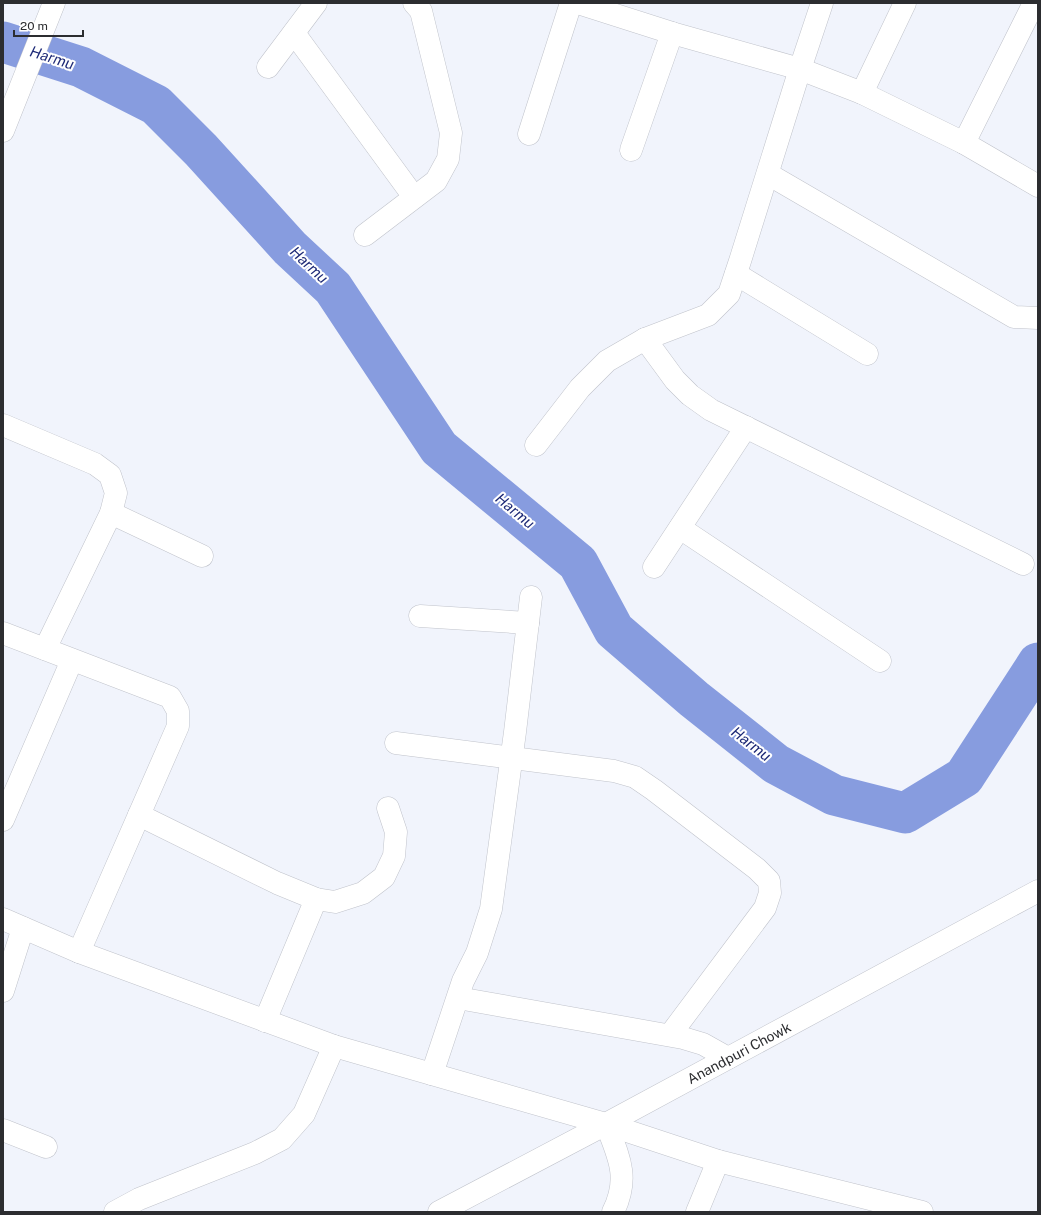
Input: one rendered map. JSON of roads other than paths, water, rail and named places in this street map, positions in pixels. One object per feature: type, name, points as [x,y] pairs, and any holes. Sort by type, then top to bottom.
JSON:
[{"type":"street","points":[[3,131],[54,3]]},
{"type":"street","points":[[268,67],[316,3]]},
{"type":"street","points":[[529,134],[571,3]]},
{"type":"street","points":[[578,3],[672,33],[800,69],[862,93],[964,144],[1038,186]]},
{"type":"street","points":[[536,445],[580,388],[607,361],[645,340],[708,314],[729,294],[822,3]]},
{"type":"street","points":[[862,93],[905,3]]},
{"type":"street","points":[[964,144],[1034,3]]},
{"type":"street","points":[[365,234],[436,181],[448,159],[450,133],[423,6]]},
{"type":"street","points":[[294,33],[414,197]]},
{"type":"street","points":[[631,150],[672,33]]},
{"type":"street","points":[[768,174],[1014,317],[1038,318]]},
{"type":"street","points":[[736,274],[867,354]]},
{"type":"street","points":[[645,340],[675,380],[711,410],[1023,564]]},
{"type":"street","points":[[3,425],[95,464],[110,475],[116,493],[111,513],[45,649]]},
{"type":"street","points":[[654,568],[746,427]]},
{"type":"street","points":[[111,513],[202,556]]},
{"type":"street","points":[[680,528],[880,661]]},
{"type":"street","points":[[432,1074],[463,981],[477,952],[491,909],[531,597]]},
{"type":"street","points":[[420,616],[528,622]]},
{"type":"street","points":[[3,633],[170,697],[178,711],[178,726],[80,952]]},
{"type":"street","points":[[3,820],[72,660]]},
{"type":"street","points":[[396,744],[511,757],[614,771],[634,777],[654,790],[751,864],[770,881],[770,893],[765,908],[670,1036]]},
{"type":"street","points":[[139,815],[277,883],[316,899],[335,902],[363,893],[384,877],[394,856],[396,832],[388,808]]},
{"type":"street","name":"Anandpuri Chowk","points":[[439,1212],[606,1124],[1038,891]]},
{"type":"street","points":[[264,1020],[316,899]]},
{"type":"street","points":[[3,920],[80,952],[334,1046],[606,1124],[718,1160],[889,1208],[922,1212]]},
{"type":"street","points":[[3,991],[23,928]]},
{"type":"street","points":[[458,998],[683,1038],[703,1044],[728,1058]]},
{"type":"street","points":[[115,1212],[139,1199],[255,1152],[282,1139],[304,1114],[334,1046]]},
{"type":"street","points":[[606,1124],[620,1162],[623,1181],[618,1203],[613,1212]]},
{"type":"street","points":[[3,1130],[46,1147]]},
{"type":"street","points":[[697,1212],[718,1160]]},
{"type":"waterway","name":"Harmu","points":[[3,42],[81,67],[156,105],[201,150],[290,248],[333,288],[439,448],[578,563],[614,630],[694,699],[776,764],[834,795],[905,813],[964,777],[1038,663]]}]
